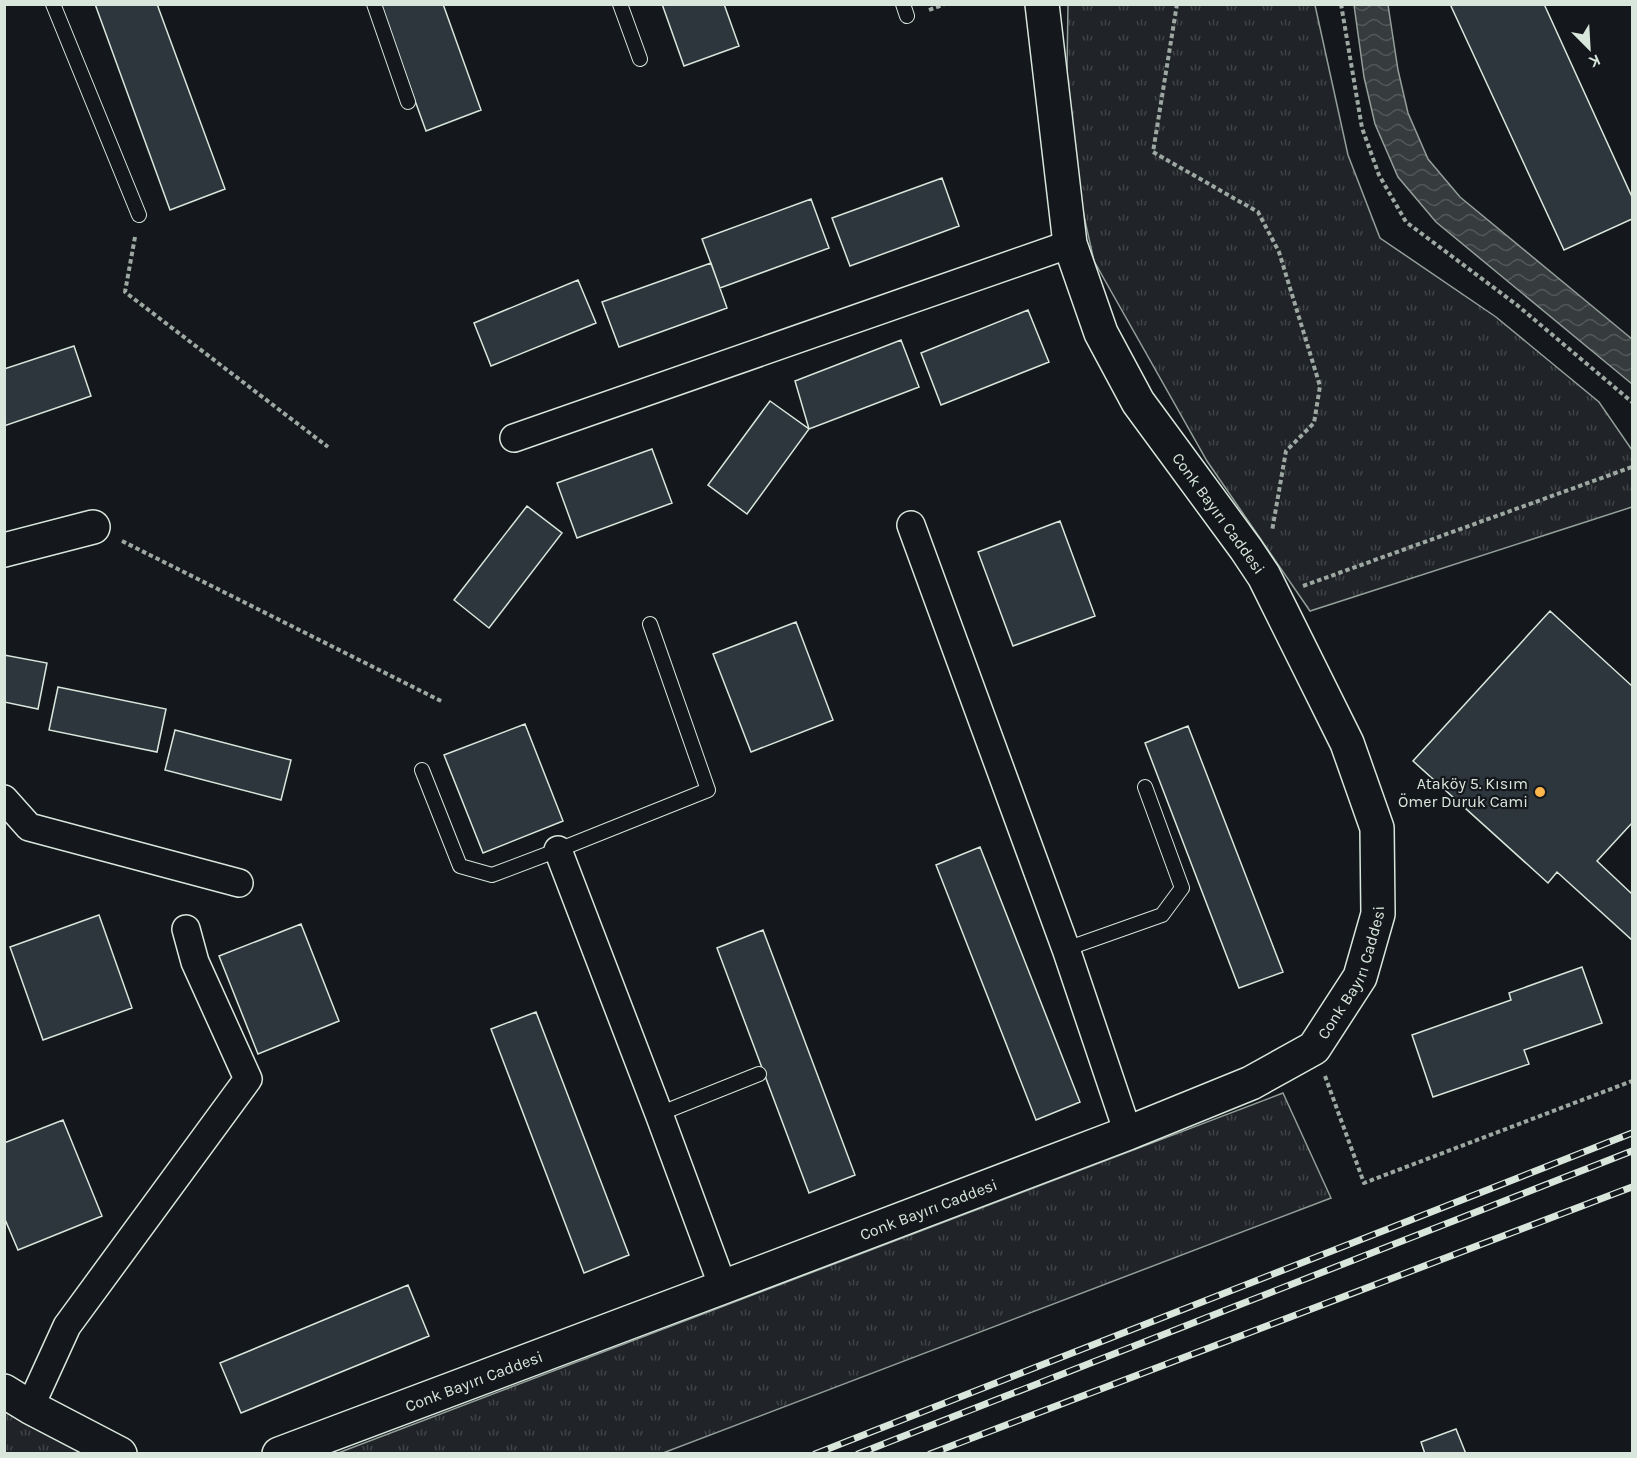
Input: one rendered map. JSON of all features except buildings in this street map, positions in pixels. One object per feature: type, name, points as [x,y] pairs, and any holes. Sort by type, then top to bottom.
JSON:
[{"type":"street","name":"Conk Bayırı Caddesi","points":[[279,1454],[1128,1133],[1251,1083],[1314,1047],[1360,977],[1378,914],[1377,828],[1347,742],[1270,586],[1246,549],[1138,402],[1101,333],[1070,244],[1042,4]]},
{"type":"street","points":[[513,438],[1070,244]]},
{"type":"street","points":[[911,525],[1066,949],[1128,1133]]},
{"type":"street","points":[[4,550],[93,527]]},
{"type":"street","points":[[4,799],[29,826],[239,883]]},
{"type":"street","points":[[558,850],[723,1287]]},
{"type":"street","points":[[120,1454],[17,1399],[248,1079],[195,962],[186,929]]},
{"type":"lane","points":[[53,4],[139,215]]},
{"type":"lane","points":[[375,4],[408,102]]},
{"type":"lane","points":[[620,4],[640,59]]},
{"type":"lane","points":[[422,770],[460,866],[492,875],[708,790],[650,624]]},
{"type":"lane","points":[[1066,949],[1162,915],[1182,888],[1145,787]]},
{"type":"lane","points":[[659,1114],[759,1074]]},
{"type":"path","points":[[1177,4],[1153,152],[1258,212],[1279,252],[1320,386],[1314,423],[1286,451],[1270,586],[1632,467]]},
{"type":"path","points":[[1341,4],[1362,128],[1379,175],[1406,222],[1517,305],[1632,402]]},
{"type":"path","points":[[139,215],[125,292],[328,447]]},
{"type":"path","points":[[93,527],[443,702]]},
{"type":"path","points":[[1314,1047],[1364,1183],[1632,1081]]},
{"type":"green space","points":[[1068,5],[1315,5],[1348,155],[1380,238],[1496,317],[1599,402],[1632,450],[1632,507],[1310,611],[1207,461],[1094,261],[1066,135]]},
{"type":"green space","points":[[1283,1093],[1331,1198],[663,1453],[338,1453]]},
{"type":"green space","points":[[5,1404],[96,1453],[5,1453]]},
{"type":"water","points":[[1354,5],[1388,5],[1398,70],[1408,113],[1428,159],[1460,197],[1632,339],[1632,384],[1436,222],[1398,177],[1375,124],[1364,77]]},
{"type":"railway","points":[[815,1454],[1632,1133]]},
{"type":"railway","points":[[858,1454],[1632,1151]]},
{"type":"railway","points":[[930,1454],[1632,1187]]},
{"type":"place","name":"Ataköy 5. Kısım Ömer Duruk Cami","points":[[1540,792]]}]
